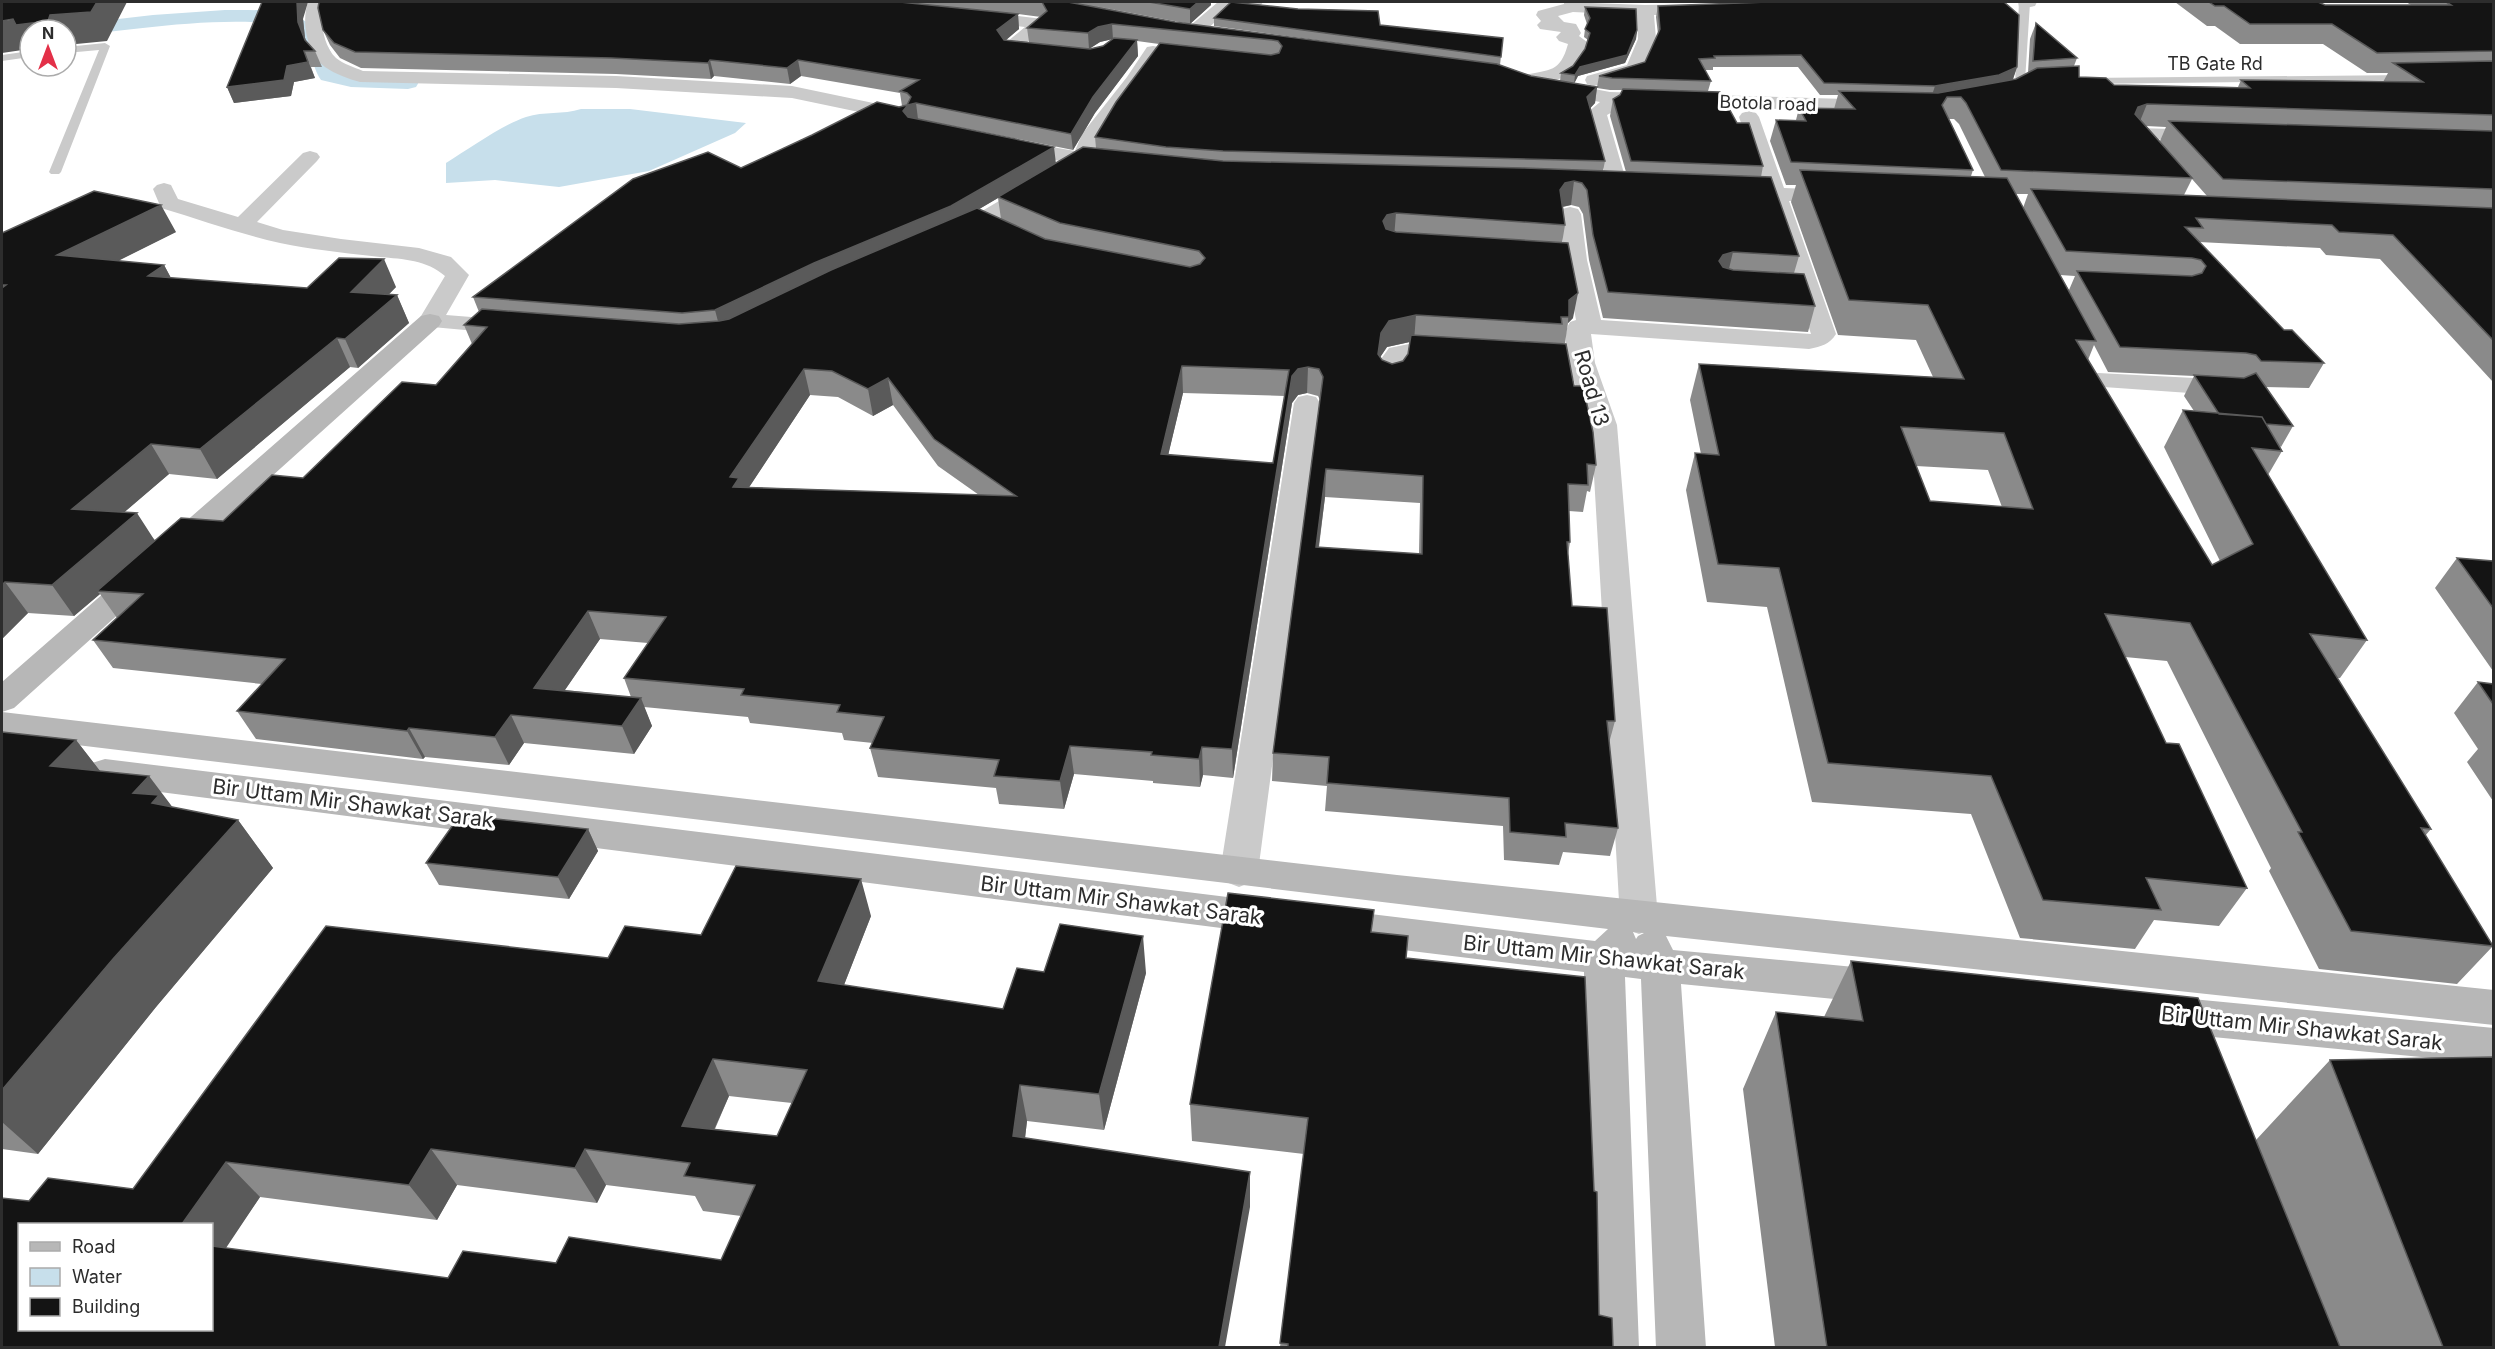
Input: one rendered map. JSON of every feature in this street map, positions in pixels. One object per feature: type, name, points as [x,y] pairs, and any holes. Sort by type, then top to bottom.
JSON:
[{"type":"main road","points":[[2,700],[430,321]]},
{"type":"main road","name":"Bir Uttam Mir Shawkat Sarak","points":[[2,724],[528,784],[1239,872],[1639,918],[2493,1008]]},
{"type":"main road","name":"Bir Uttam Mir Shawkat Sarak","points":[[72,768],[1174,907],[1660,965],[1922,991]]},
{"type":"main road","points":[[1614,1347],[1604,958],[1639,918],[1660,965],[1681,1347]]},
{"type":"main road","name":"Bir Uttam Mir Shawkat Sarak","points":[[2124,1010],[2493,1046]]},
{"type":"street","points":[[316,2],[313,7],[315,34],[330,62],[360,76],[616,82],[792,92],[902,115]]},
{"type":"street","points":[[1195,31],[1227,2],[1252,6],[1255,2]]},
{"type":"street","points":[[1529,84],[1532,80],[1557,76],[1572,60],[1578,42],[1565,36],[1572,33],[1570,28],[1546,25],[1555,22],[1544,15],[1572,4],[1645,10],[1722,8]]},
{"type":"street","points":[[1582,92],[1586,82],[1635,69],[1647,39],[1645,10]]},
{"type":"street","points":[[963,14],[1037,23],[1038,25],[1010,47],[1057,53]]},
{"type":"street","points":[[1141,22],[1176,30],[1218,34]]},
{"type":"street","points":[[932,244],[980,222],[1081,161],[1092,134],[1135,80],[1161,52],[1133,49]]},
{"type":"street","name":"Botola road","points":[[1509,76],[1529,84],[1610,98],[1897,106]]},
{"type":"street","points":[[2001,94],[2020,84]]},
{"type":"street","points":[[1610,98],[1609,106],[1597,113],[1607,187],[1638,188]]},
{"type":"street","name":"Road 13","points":[[1639,918],[1604,425],[1571,360],[1579,327],[1809,342],[1820,339],[1824,334],[1798,290],[1776,193],[1749,117]]},
{"type":"street","points":[[2153,151],[2138,134],[2221,137]]},
{"type":"street","points":[[988,141],[1081,161],[1134,168]]},
{"type":"street","points":[[242,226],[310,157]]},
{"type":"street","points":[[164,189],[169,203],[280,236],[341,246],[411,253],[443,262],[457,275],[430,321],[535,329]]},
{"type":"street","points":[[1706,190],[1856,196]]},
{"type":"street","points":[[1570,214],[1564,259],[1590,327]]},
{"type":"street","points":[[980,222],[1002,232]]},
{"type":"street","points":[[1391,380],[1394,359],[1398,353],[1414,351],[1481,355]]},
{"type":"street","points":[[2098,381],[2233,388]]},
{"type":"street","points":[[1239,872],[1307,403]]},
{"type":"lane","points":[[2026,2],[2020,84],[2042,83]]},
{"type":"lane","points":[[55,172],[105,46],[78,49]]},
{"type":"lane","points":[[2,58],[18,56]]},
{"type":"lane","name":"TB Gate Rd","points":[[2076,81],[2421,78]]},
{"type":"water","points":[[581,109],[630,109],[746,123],[735,133],[649,171],[559,187],[495,180],[446,183],[446,163],[507,126],[533,115]]},
{"type":"building","points":[[2,2],[97,2],[91,12],[50,15],[49,18],[18,18],[18,25],[16,25],[13,19],[2,21]]},
{"type":"building","points":[[262,2],[297,2],[298,22],[305,40],[315,51],[304,51],[308,62],[287,66],[284,80],[227,87]]},
{"type":"building","points":[[319,2],[900,2],[1018,14],[997,30],[1004,40],[1090,49],[1103,46],[1114,38],[1137,40],[1093,97],[1071,134],[916,103],[908,105],[903,111],[908,117],[1054,147],[951,206],[814,263],[715,310],[682,313],[473,297],[633,179],[708,152],[741,168],[877,102],[899,107],[907,105],[911,97],[900,91],[919,80],[798,60],[787,68],[710,60],[708,63],[612,58],[355,52],[334,43],[323,30],[318,8]]},
{"type":"building","points":[[1042,2],[1068,2],[1175,22],[1497,64],[1531,76],[1597,87],[1587,97],[1605,161],[1223,151],[1166,147],[1095,137],[1116,102],[1160,43],[1271,55],[1279,53],[1282,46],[1278,41],[1272,40],[1112,24],[1098,27],[1088,33],[1027,28],[1047,11]]},
{"type":"building","points":[[1149,2],[1198,2],[1190,9]]},
{"type":"building","points":[[1231,2],[1298,9],[1378,11],[1380,25],[1503,38],[1501,57],[1214,18]]},
{"type":"building","points":[[1768,2],[2004,2],[2019,15],[2017,67],[1999,75],[1935,86],[1824,83],[1801,55],[1714,56],[1715,58],[1699,59],[1711,81],[1599,76],[1645,62],[1660,29],[1658,6]]},
{"type":"building","points":[[2209,2],[2451,5],[2446,2],[2493,2],[2493,51],[2377,53],[2332,24],[2250,24],[2224,6],[2215,6]]},
{"type":"building","points":[[1585,7],[1636,9],[1637,30],[1627,55],[1580,67],[1575,75],[1561,73],[1573,66],[1585,49],[1590,33],[1585,29],[1590,18]]},
{"type":"building","points":[[2036,23],[2077,58],[2033,61]]},
{"type":"building","points":[[2493,61],[2493,115],[2147,104],[2138,107],[2135,114],[2192,178],[2001,170],[1961,97],[1947,97],[1942,105],[1973,170],[1791,162],[1776,120],[1806,121],[1799,108],[1855,109],[1839,91],[1938,93],[2016,79],[2037,68],[2079,66],[2079,77],[2106,78],[2114,85],[2250,88],[2241,80],[2423,82],[2393,63]]},
{"type":"building","points":[[1623,89],[1720,92],[1737,123],[1749,123],[1763,166],[1631,161],[1613,99],[1620,95]]},
{"type":"building","points":[[2169,121],[2493,131],[2493,189],[2223,179]]},
{"type":"building","points":[[1083,147],[1223,161],[1771,177],[1799,256],[1733,252],[1723,255],[1719,261],[1723,267],[1733,270],[1804,274],[1815,306],[1608,292],[1593,235],[1587,190],[1582,183],[1574,181],[1565,183],[1560,190],[1565,225],[1396,213],[1387,215],[1383,221],[1386,229],[1396,232],[1568,243],[1578,293],[1569,300],[1569,317],[1561,317],[1562,324],[1416,315],[1389,321],[1381,333],[1378,354],[1382,360],[1392,364],[1403,361],[1408,354],[1411,335],[1566,344],[1574,386],[1583,386],[1593,432],[1596,465],[1587,464],[1588,485],[1568,484],[1570,542],[1567,542],[1572,606],[1607,608],[1615,721],[1607,721],[1618,828],[1565,823],[1566,837],[1510,832],[1509,798],[1327,783],[1329,757],[1273,753],[1323,377],[1319,369],[1308,367],[1298,369],[1292,376],[1232,749],[1202,747],[1199,759],[1151,755],[1152,752],[1070,746],[1060,781],[994,776],[999,760],[870,748],[884,717],[837,712],[840,705],[741,695],[744,689],[624,678],[666,617],[588,611],[534,688],[641,698],[622,726],[511,715],[495,737],[409,728],[407,731],[237,711],[285,659],[93,640],[143,594],[97,591],[181,518],[223,521],[272,475],[303,478],[402,382],[436,385],[487,327],[464,325],[482,309],[679,324],[729,319],[831,270],[977,208],[1045,239],[1190,267],[1200,264],[1205,258],[1199,251],[1060,223],[998,197]],"holes":[[[1182,366],[1289,370],[1273,463],[1161,454]],[[804,369],[832,371],[868,389],[888,378],[934,439],[1016,496],[733,487],[739,478],[730,477]],[[1326,469],[1423,476],[1422,554],[1316,547]]]},
{"type":"building","points":[[1800,170],[2007,178],[2096,341],[2076,340],[2212,565],[2253,544],[2183,410],[2262,417],[2282,451],[2252,448],[2367,640],[2310,634],[2431,829],[2421,828],[2493,946],[2351,931],[2298,832],[2302,832],[2190,623],[2105,614],[2166,743],[2179,744],[2247,888],[2146,878],[2161,910],[2043,900],[1991,776],[1828,763],[1779,568],[1718,564],[1695,453],[1719,455],[1699,364],[1964,379],[1928,305],[1849,300]],"holes":[[[1901,427],[2004,433],[2033,509],[1930,501]]]},
{"type":"building","points":[[2031,189],[2493,208],[2493,340],[2393,235],[2339,232],[2332,225],[2196,218],[2203,228],[2185,227],[2284,330],[2292,330],[2324,363],[2261,361],[2256,355],[2246,353],[2120,347],[2077,271],[2192,276],[2202,273],[2206,266],[2201,260],[2192,258],[2066,251]]},
{"type":"building","points":[[94,191],[161,205],[57,255],[164,265],[148,276],[307,288],[339,258],[384,259],[351,292],[397,295],[345,339],[337,338],[200,449],[151,444],[72,509],[137,513],[52,585],[5,582],[2,585],[2,288],[6,285],[2,285],[2,233]]},
{"type":"building","points":[[2256,373],[2293,426],[2266,424],[2262,417],[2219,414],[2194,375],[2244,378]]},
{"type":"building","points":[[2457,558],[2493,561],[2493,608]]},
{"type":"building","points":[[2478,682],[2493,684],[2493,704]]},
{"type":"building","points":[[2,732],[76,740],[50,766],[149,776],[133,793],[159,795],[152,803],[238,820],[113,959],[2,1090]]},
{"type":"building","points":[[460,815],[588,829],[558,877],[426,863]]},
{"type":"building","points":[[736,866],[861,879],[818,981],[1003,1009],[1017,968],[1044,972],[1060,924],[1143,936],[1099,1094],[1020,1085],[1013,1136],[1250,1172],[1219,1347],[2,1347],[2,1198],[29,1201],[48,1178],[133,1189],[326,926],[608,958],[625,926],[701,935]],"holes":[[[713,1059],[807,1070],[777,1136],[682,1126]],[[431,1149],[575,1168],[585,1149],[690,1163],[684,1176],[755,1185],[721,1260],[569,1237],[556,1263],[463,1251],[448,1278],[213,1246],[213,1331],[18,1331],[18,1223],[183,1223],[226,1162],[409,1185]]]},
{"type":"building","points":[[1228,893],[1374,910],[1371,932],[1408,936],[1406,958],[1585,977],[1594,1191],[1597,1192],[1599,1315],[1612,1318],[1613,1347],[1288,1347],[1288,1344],[1280,1343],[1308,1118],[1190,1104]]},
{"type":"building","points":[[1851,961],[2198,998],[2340,1347],[1827,1347],[1776,1012],[1863,1021]]},
{"type":"building","points":[[2493,1057],[2493,1347],[2443,1347],[2330,1060]]},
{"type":"waterway","points":[[78,30],[225,16],[258,16],[285,20],[303,27],[308,32],[319,49],[329,75],[351,80],[408,82]]}]
